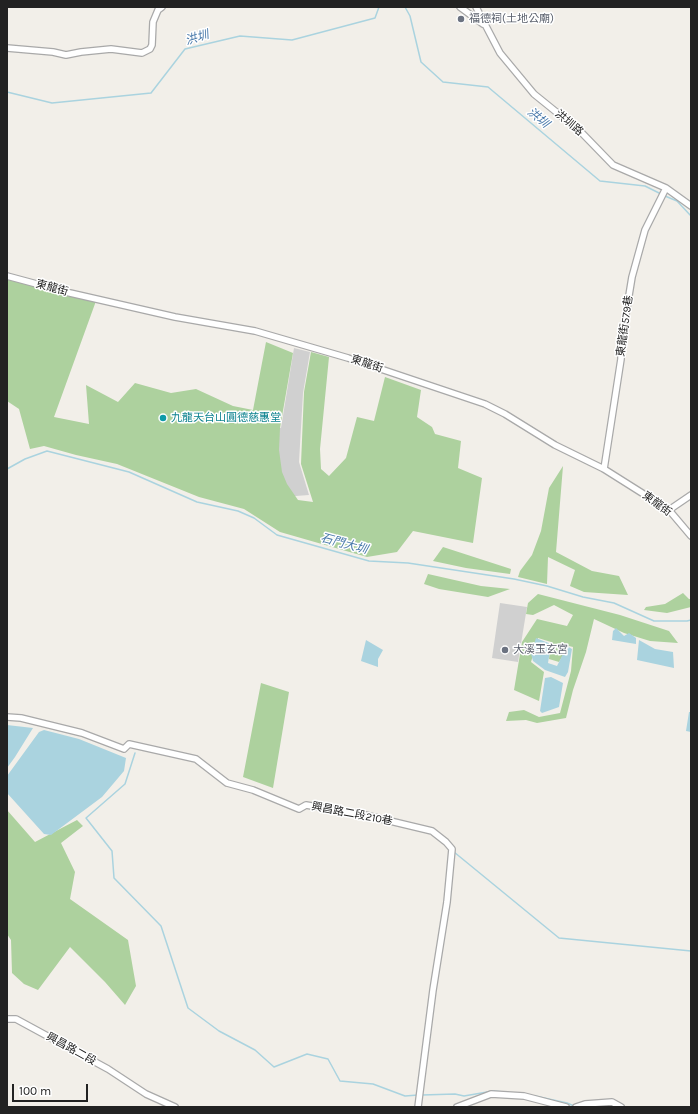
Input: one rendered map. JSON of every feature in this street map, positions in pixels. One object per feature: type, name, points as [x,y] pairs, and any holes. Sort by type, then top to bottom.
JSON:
[{"type":"street","points":[[7,48],[53,52],[66,55],[110,49],[142,53],[150,49],[153,41],[152,22],[158,10],[162,7]]},
{"type":"street","points":[[460,7],[485,26]]},
{"type":"street","name":"洪圳路","points":[[476,7],[500,53],[534,94],[580,132],[613,165],[666,188],[691,206]]},
{"type":"street","name":"東龍街579巷","points":[[604,468],[632,277],[645,230],[666,188]]},
{"type":"street","name":"東龍街","points":[[7,276],[70,293],[175,317],[255,331],[348,358],[485,404],[505,414],[555,444],[604,468],[669,510],[691,536]]},
{"type":"street","points":[[669,510],[691,495]]},
{"type":"street","name":"興昌路二段210巷","points":[[7,716],[82,733],[124,749],[129,744],[196,759],[227,783],[253,790],[299,809],[306,805],[365,815],[432,831],[446,842],[451,851],[447,902],[432,990],[418,1107]]},
{"type":"street","name":"興昌路二段","points":[[7,1019],[16,1019],[108,1069],[146,1094],[175,1107]]},
{"type":"street","points":[[457,1107],[491,1094],[524,1096],[566,1107]]},
{"type":"street","points":[[577,1107],[585,1104],[612,1102],[621,1107]]},
{"type":"shaded area","points":[[294,348],[310,352],[303,393],[299,462],[309,495],[282,497],[230,413],[281,428]]},
{"type":"shaded area","points":[[500,603],[527,607],[518,662],[492,658]]},
{"type":"green space","points":[[7,278],[96,301],[54,417],[89,424],[86,385],[118,402],[135,383],[171,393],[196,389],[233,406],[253,410],[266,342],[293,353],[280,428],[279,450],[282,472],[287,484],[298,500],[313,502],[301,464],[304,392],[311,352],[329,357],[320,449],[321,469],[329,476],[346,458],[357,417],[374,421],[385,377],[421,390],[417,417],[432,427],[435,434],[461,441],[458,468],[482,478],[473,543],[413,531],[397,552],[367,557],[280,532],[244,509],[199,497],[117,464],[44,446],[30,449],[19,409],[7,401]]},
{"type":"green space","points":[[563,466],[556,552],[592,571],[619,576],[628,595],[584,592],[570,586],[575,570],[548,557],[547,584],[518,577],[520,571],[532,555],[541,531],[549,488]]},
{"type":"green space","points":[[443,547],[511,569],[510,574],[466,568],[433,561]]},
{"type":"green space","points":[[428,574],[481,586],[510,589],[488,597],[439,589],[424,584]]},
{"type":"green space","points":[[683,593],[691,599],[691,607],[667,613],[644,610],[646,607],[665,604]]},
{"type":"green space","points":[[538,594],[620,615],[669,631],[678,643],[650,641],[624,633],[594,619],[586,652],[573,690],[566,718],[537,723],[526,720],[506,721],[509,712],[524,710],[539,717],[560,713],[571,671],[573,647],[569,646],[559,662],[549,659],[551,642],[538,638],[531,662],[544,672],[539,701],[514,690],[522,642],[537,619],[567,626],[573,615],[554,605],[533,615],[526,614],[528,603]]},
{"type":"green space","points":[[261,683],[289,692],[273,788],[243,777]]},
{"type":"green space","points":[[7,810],[35,842],[77,820],[83,826],[61,843],[75,872],[70,899],[128,940],[136,986],[125,1005],[105,982],[70,947],[38,990],[24,984],[12,973],[11,940],[7,934]]},
{"type":"water","points":[[616,628],[624,636],[629,633],[636,638],[636,644],[612,640],[613,631]]},
{"type":"water","points":[[536,638],[551,644],[548,663],[557,666],[567,646],[572,649],[568,672],[565,677],[545,670],[533,661],[531,654]]},
{"type":"water","points":[[366,640],[383,650],[378,659],[378,667],[361,661]]},
{"type":"water","points":[[639,640],[655,649],[673,652],[674,668],[637,660]]},
{"type":"water","points":[[551,677],[563,683],[559,707],[542,713],[540,711],[545,678]]},
{"type":"water","points":[[689,712],[691,712],[691,732],[686,731]]},
{"type":"water","points":[[7,725],[33,728],[7,768]]},
{"type":"water","points":[[44,730],[79,739],[126,758],[124,771],[102,797],[51,835],[44,834],[7,793],[7,776],[39,732]]},
{"type":"waterway","name":"洪圳","points":[[7,92],[52,103],[151,93],[185,49],[240,36],[292,40],[375,18],[379,7]]},
{"type":"waterway","name":"洪圳","points":[[405,7],[410,16],[421,62],[443,82],[488,87],[600,181],[645,186],[661,194]]},
{"type":"waterway","name":"洪圳","points":[[665,196],[677,201],[691,216]]},
{"type":"waterway","name":"石門大圳","points":[[7,469],[25,459],[47,451],[129,472],[197,502],[238,511],[254,518],[277,535],[369,561],[408,563],[514,579],[547,586],[583,597],[614,603],[654,621],[691,620]]},
{"type":"waterway","points":[[135,753],[125,784],[86,818],[112,851],[114,878],[161,926],[188,1008],[219,1031],[255,1050],[274,1067],[307,1054],[328,1059],[340,1081],[373,1084],[405,1096],[418,1095]]},
{"type":"waterway","points":[[454,852],[559,938],[691,951]]},
{"type":"waterway","points":[[422,1095],[455,1094],[464,1096],[493,1091],[504,1092]]},
{"type":"waterway","points":[[535,1096],[574,1106]]},
{"type":"place","name":"福德祠(土地公廟)","points":[[461,19]]},
{"type":"place","name":"九龍天台山圓德慈惠堂","points":[[163,418]]},
{"type":"place","name":"大溪玉玄宮","points":[[505,650]]}]
